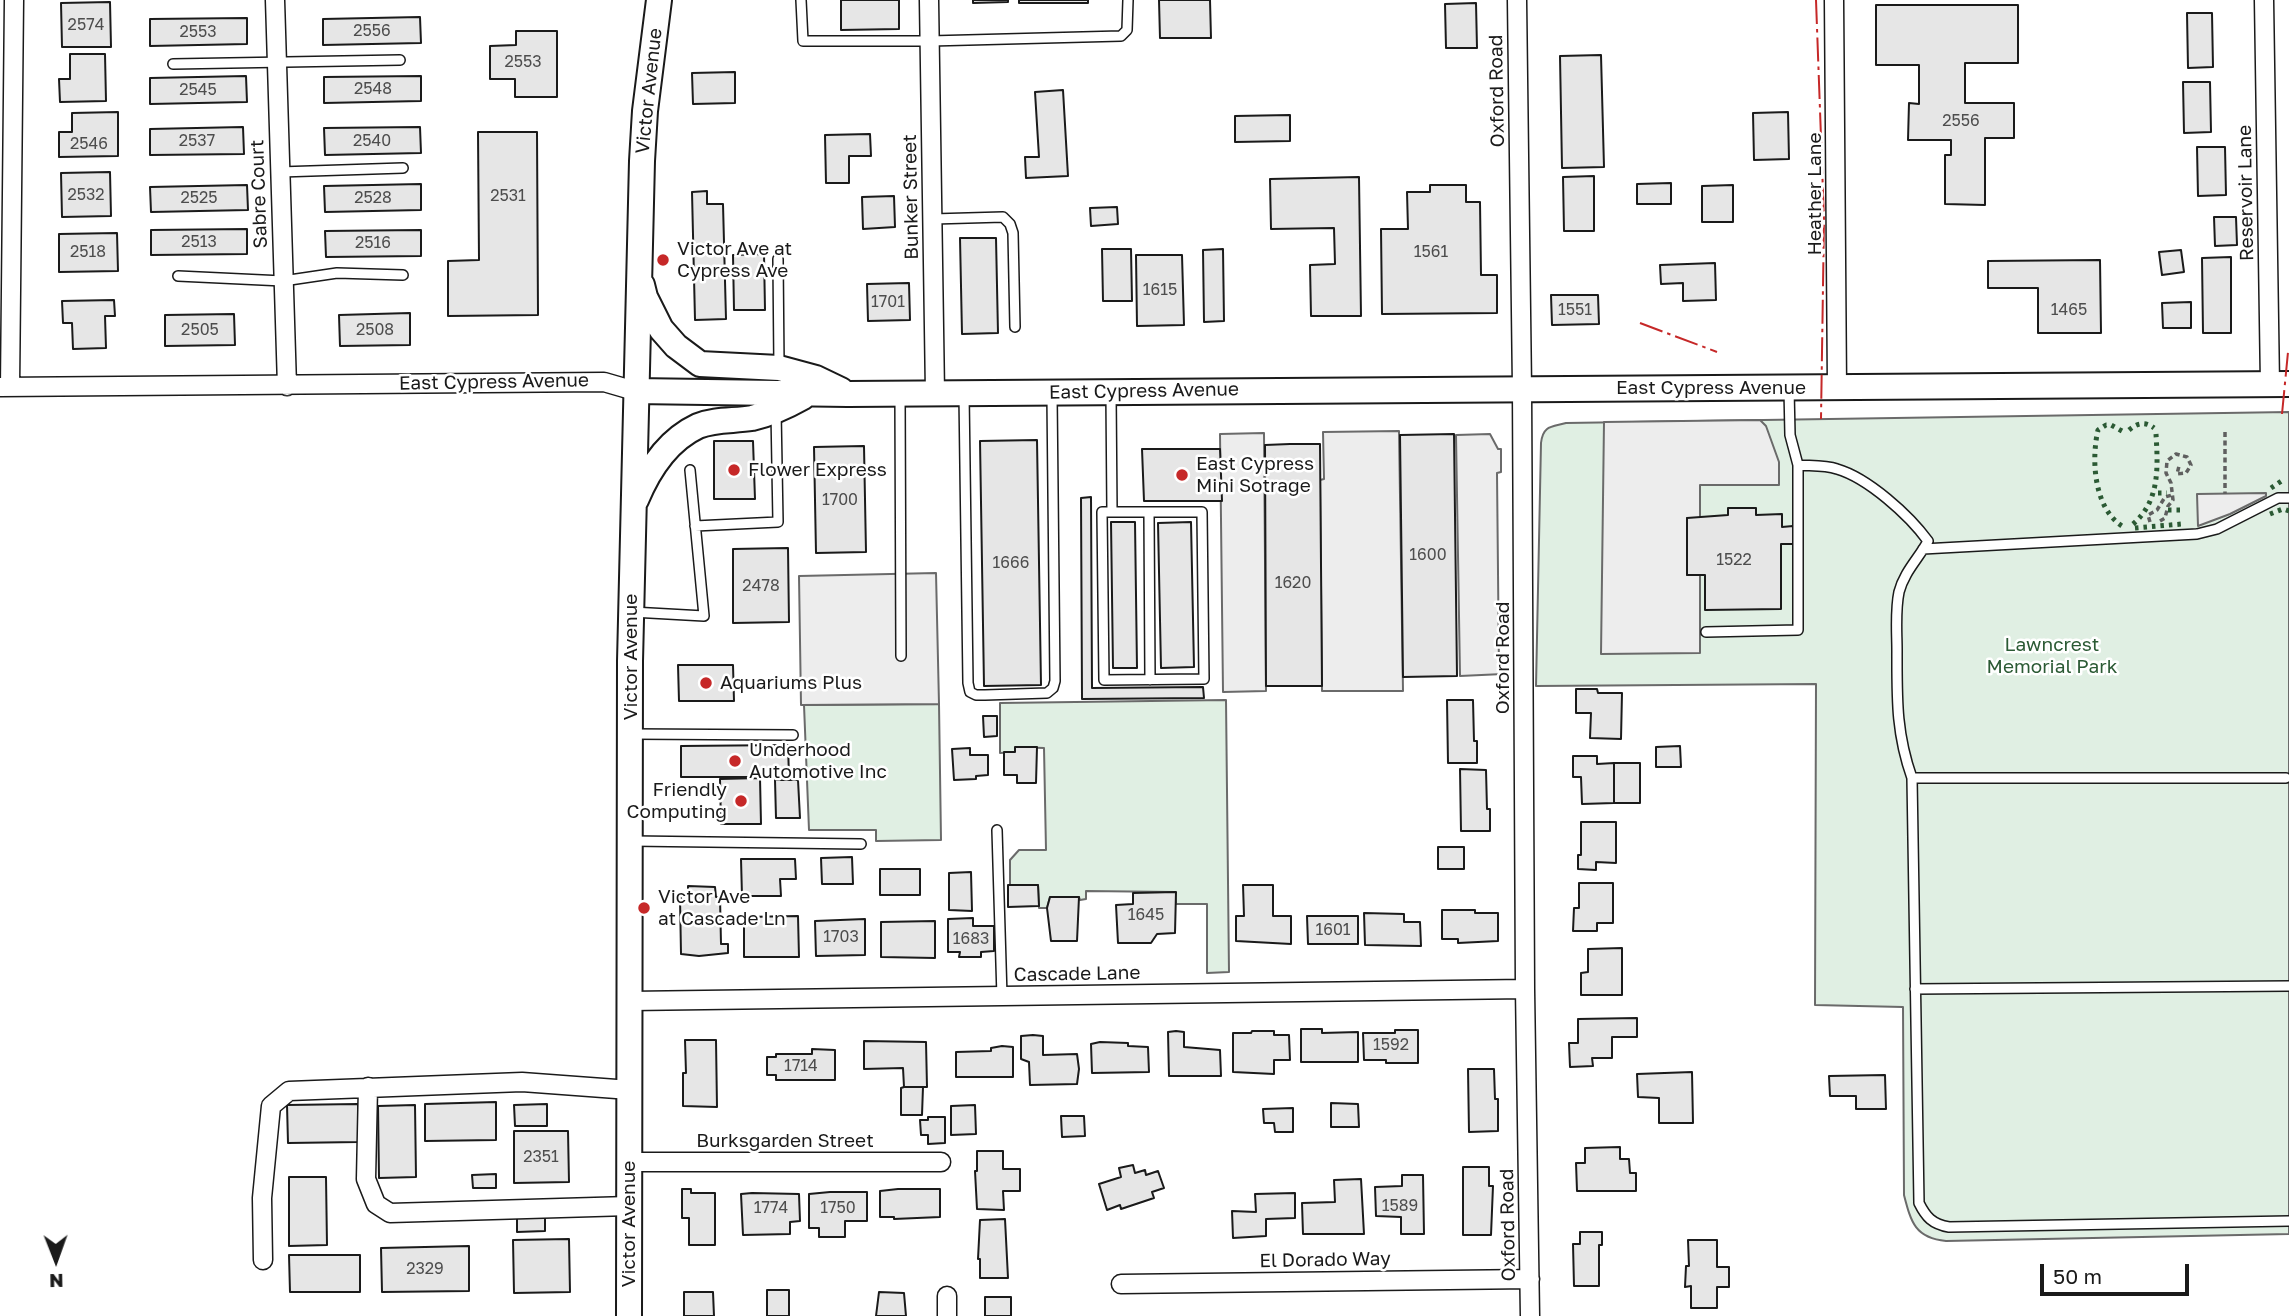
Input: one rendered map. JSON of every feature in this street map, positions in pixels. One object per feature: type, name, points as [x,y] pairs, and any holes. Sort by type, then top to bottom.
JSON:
[{"type":"main road","name":"Victor Avenue","points":[[629,1316],[632,511],[645,111],[659,0]]},
{"type":"main road","points":[[638,269],[645,297],[661,329],[676,346],[700,364],[779,368],[816,378],[848,394]]},
{"type":"main road","name":"East Cypress Avenue","points":[[635,391],[900,394],[2279,384]]},
{"type":"main road","points":[[632,511],[643,482],[654,465],[665,451],[683,436],[699,426],[723,420],[750,418],[776,410],[808,394]]},
{"type":"street","points":[[5,387],[14,0]]},
{"type":"street","name":"Sabre Court","points":[[275,0],[287,386]]},
{"type":"street","name":"Bunker Street","points":[[929,0],[935,393]]},
{"type":"street","name":"Oxford Road","points":[[1517,0],[1530,1316]]},
{"type":"street","name":"Heather Lane","points":[[1835,0],[1838,387]]},
{"type":"street","name":"Reservoir Lane","points":[[2264,0],[2279,384]]},
{"type":"street","name":"East Cypress Avenue","points":[[5,387],[604,382],[635,391]]},
{"type":"street","name":"Cascade Lane","points":[[630,1001],[1525,989]]},
{"type":"street","points":[[263,1260],[262,1198],[271,1106],[289,1091],[522,1082],[630,1090]]},
{"type":"street","points":[[368,1087],[366,1179],[376,1204],[390,1213],[629,1206]]},
{"type":"street","name":"Burksgarden Street","points":[[629,1162],[942,1162]]},
{"type":"street","name":"El Dorado Way","points":[[1121,1284],[1530,1279]]},
{"type":"street","points":[[947,1296],[947,1316]]},
{"type":"lane","points":[[801,0],[803,41],[1121,36],[1128,30],[1128,0]]},
{"type":"lane","points":[[173,64],[400,60]]},
{"type":"lane","points":[[279,172],[403,168]]},
{"type":"lane","points":[[933,219],[1003,217],[1010,224],[1013,233],[1015,327]]},
{"type":"lane","points":[[778,259],[779,368]]},
{"type":"lane","points":[[178,276],[283,281],[337,273],[403,275]]},
{"type":"lane","points":[[1706,632],[1798,630],[1798,465],[1790,435],[1789,387]]},
{"type":"lane","points":[[964,393],[968,683],[970,692],[985,695],[1047,693],[1053,688],[1055,681],[1052,392]]},
{"type":"lane","points":[[1111,392],[1112,512]]},
{"type":"lane","points":[[900,394],[901,656]]},
{"type":"lane","points":[[695,526],[778,522],[776,410]]},
{"type":"lane","points":[[1798,465],[1843,471],[1888,499],[1917,526],[1928,541],[1906,574],[1899,592],[1897,619],[1899,730],[1902,750],[1912,778],[1919,1203],[1925,1216],[1936,1225],[1948,1227],[2289,1221]]},
{"type":"lane","points":[[631,612],[704,616],[690,470]]},
{"type":"lane","points":[[1923,549],[2197,534],[2217,529],[2277,498],[2289,498]]},
{"type":"lane","points":[[1102,512],[1112,512],[1202,512],[1204,679],[1104,680],[1102,512]]},
{"type":"lane","points":[[1149,512],[1150,680]]},
{"type":"lane","points":[[630,734],[793,735]]},
{"type":"lane","points":[[1912,778],[2288,778]]},
{"type":"lane","points":[[996,830],[1002,997]]},
{"type":"lane","points":[[631,841],[861,844]]},
{"type":"lane","points":[[1915,989],[2289,986]]},
{"type":"path","points":[[2225,432],[2225,494]]},
{"type":"path","points":[[2172,495],[2165,497],[2157,510],[2148,515],[2149,521],[2154,523],[2165,518],[2168,506],[2173,500],[2166,463],[2176,454],[2185,455],[2191,462],[2189,471],[2183,475],[2177,474],[2179,466]]},
{"type":"green space","name":"Lawncrest Memorial Park","points":[[2289,412],[2289,1234],[1946,1241],[1927,1236],[1912,1221],[1904,1195],[1903,1007],[1815,1005],[1816,684],[1536,686],[1541,443],[1544,433],[1549,428],[1566,423]]},
{"type":"green space","points":[[1226,700],[1229,972],[1207,973],[1207,904],[1176,904],[1175,892],[1086,891],[1086,899],[1050,897],[1047,908],[1039,908],[1038,885],[1010,885],[1010,860],[1019,850],[1046,850],[1044,748],[1016,747],[1015,752],[1000,753],[1000,703]]},
{"type":"green space","points":[[939,704],[941,840],[876,841],[876,830],[809,830],[804,705]]},
{"type":"shaded area","points":[[1760,420],[1766,426],[1779,462],[1779,485],[1700,485],[1700,518],[1687,518],[1687,575],[1700,575],[1700,653],[1601,654],[1604,422]]},
{"type":"shaded area","points":[[1399,431],[1403,691],[1322,691],[1320,480],[1324,479],[1323,432]]},
{"type":"shaded area","points":[[1264,433],[1266,691],[1223,692],[1220,434]]},
{"type":"shaded area","points":[[1490,434],[1498,449],[1501,449],[1501,472],[1497,473],[1499,671],[1503,674],[1460,676],[1456,435]]},
{"type":"shaded area","points":[[2266,493],[2266,496],[2230,514],[2198,526],[2197,494]]},
{"type":"shaded area","points":[[936,573],[939,704],[801,705],[799,576]]},
{"type":"building","points":[[841,0],[899,0],[899,29],[841,30]]},
{"type":"building","points":[[973,0],[1008,0],[1008,2],[973,3]]},
{"type":"building","points":[[1019,0],[1088,0],[1088,3],[1019,3]]},
{"type":"building","points":[[1159,0],[1210,0],[1211,38],[1160,38]]},
{"type":"building","points":[[110,2],[111,47],[62,47],[61,3]]},
{"type":"building","points":[[1476,3],[1477,48],[1446,48],[1445,4]]},
{"type":"building","points":[[1876,5],[2018,5],[2018,63],[1965,63],[1965,103],[2014,103],[2014,138],[1985,138],[1985,205],[1945,204],[1945,155],[1951,155],[1951,140],[1908,140],[1909,103],[1919,104],[1919,65],[1876,65]]},
{"type":"building","points":[[2187,13],[2212,13],[2213,67],[2188,68]]},
{"type":"building","points":[[420,17],[421,43],[323,45],[323,19]]},
{"type":"building","points":[[247,18],[247,44],[150,46],[150,19]]},
{"type":"building","points":[[516,31],[557,31],[557,97],[515,97],[515,79],[490,79],[490,46],[516,45]]},
{"type":"building","points":[[70,54],[105,54],[106,101],[60,102],[59,79],[70,79]]},
{"type":"building","points":[[1601,55],[1604,167],[1562,168],[1560,56]]},
{"type":"building","points":[[735,72],[735,103],[693,104],[692,73]]},
{"type":"building","points":[[246,76],[247,102],[150,104],[150,78]]},
{"type":"building","points":[[421,76],[421,101],[324,103],[324,77]]},
{"type":"building","points":[[2183,82],[2210,82],[2211,132],[2184,133]]},
{"type":"building","points":[[1063,90],[1068,176],[1026,178],[1025,157],[1039,157],[1035,92]]},
{"type":"building","points":[[118,112],[118,156],[59,157],[59,132],[72,132],[72,113]]},
{"type":"building","points":[[1788,112],[1789,159],[1754,160],[1753,113]]},
{"type":"building","points":[[1290,115],[1290,141],[1235,142],[1235,116]]},
{"type":"building","points":[[243,127],[244,154],[150,155],[150,129]]},
{"type":"building","points":[[420,127],[421,153],[325,155],[324,128]]},
{"type":"building","points":[[478,132],[537,132],[538,315],[448,316],[448,261],[479,260]]},
{"type":"building","points":[[870,134],[871,156],[849,156],[849,183],[826,183],[825,135]]},
{"type":"building","points":[[2197,147],[2225,147],[2226,195],[2198,196]]},
{"type":"building","points":[[110,172],[111,216],[62,217],[61,173]]},
{"type":"building","points":[[1594,176],[1594,231],[1564,231],[1563,177]]},
{"type":"building","points":[[1359,177],[1361,316],[1311,316],[1310,265],[1335,264],[1334,228],[1271,229],[1270,179]]},
{"type":"building","points":[[1671,183],[1671,204],[1637,204],[1637,184]]},
{"type":"building","points":[[421,184],[421,210],[325,212],[324,186]]},
{"type":"building","points":[[247,185],[248,210],[151,212],[150,187]]},
{"type":"building","points":[[1430,185],[1466,185],[1466,202],[1480,202],[1481,275],[1497,275],[1497,313],[1382,314],[1381,229],[1408,229],[1407,192],[1430,192]]},
{"type":"building","points":[[1733,185],[1733,222],[1702,222],[1702,186]]},
{"type":"building","points":[[707,191],[707,204],[723,204],[726,319],[695,320],[692,192]]},
{"type":"building","points":[[894,196],[895,227],[863,229],[862,197]]},
{"type":"building","points":[[1117,207],[1118,224],[1091,226],[1090,208]]},
{"type":"building","points":[[2214,217],[2236,217],[2237,245],[2215,246]]},
{"type":"building","points":[[247,229],[247,254],[151,255],[151,230]]},
{"type":"building","points":[[421,230],[421,256],[326,257],[325,231]]},
{"type":"building","points":[[117,233],[118,271],[59,272],[59,234]]},
{"type":"building","points":[[960,238],[996,238],[998,333],[962,334]]},
{"type":"building","points":[[1102,249],[1131,249],[1132,301],[1103,301]]},
{"type":"building","points":[[1223,249],[1224,321],[1204,322],[1203,250]]},
{"type":"building","points":[[2181,250],[2184,272],[2162,275],[2159,252]]},
{"type":"building","points":[[764,254],[765,310],[734,310],[733,255]]},
{"type":"building","points":[[1136,255],[1182,255],[1184,325],[1137,326]]},
{"type":"building","points":[[2231,257],[2231,333],[2203,333],[2202,258]]},
{"type":"building","points":[[2100,260],[2101,333],[2038,333],[2038,288],[1988,288],[1988,261]]},
{"type":"building","points":[[1715,263],[1716,300],[1683,301],[1683,283],[1661,284],[1660,265]]},
{"type":"building","points":[[909,283],[910,320],[868,321],[867,284]]},
{"type":"building","points":[[1551,295],[1598,295],[1599,324],[1552,325]]},
{"type":"building","points":[[114,300],[115,316],[105,316],[106,348],[73,349],[72,323],[63,323],[62,301]]},
{"type":"building","points":[[2191,302],[2191,328],[2163,328],[2162,303]]},
{"type":"building","points":[[410,313],[410,345],[340,346],[339,315]]},
{"type":"building","points":[[234,314],[235,345],[165,346],[165,315]]},
{"type":"building","points":[[1454,434],[1457,676],[1403,677],[1400,435]]},
{"type":"building","points":[[1037,440],[1041,685],[984,686],[980,441]]},
{"type":"building","name":"Flower Express","points":[[714,441],[753,441],[755,499],[714,499]]},
{"type":"building","points":[[1320,444],[1322,686],[1266,686],[1265,445]]},
{"type":"building","points":[[864,446],[866,552],[816,553],[814,447]]},
{"type":"building","name":"East Cypress Mini Sotrage","points":[[1142,449],[1220,449],[1222,501],[1144,501]]},
{"type":"building","points":[[1091,497],[1092,688],[1203,687],[1204,698],[1082,699],[1081,498]]},
{"type":"building","points":[[1728,508],[1756,508],[1756,515],[1782,514],[1782,527],[1793,526],[1793,544],[1781,544],[1781,609],[1705,610],[1705,575],[1687,575],[1687,518],[1728,515]]},
{"type":"building","points":[[1111,522],[1135,522],[1137,668],[1113,668]]},
{"type":"building","points":[[1191,522],[1194,667],[1161,668],[1158,523]]},
{"type":"building","points":[[788,548],[789,622],[733,623],[733,549]]},
{"type":"building","name":"Aquariums Plus","points":[[678,665],[733,665],[734,701],[679,701]]},
{"type":"building","points":[[1576,689],[1622,693],[1621,739],[1590,738],[1591,713],[1576,713]]},
{"type":"building","points":[[1447,700],[1473,700],[1477,763],[1448,763]]},
{"type":"building","points":[[983,716],[997,716],[997,736],[984,737]]},
{"type":"building","name":"Underhood Automotive Inc","points":[[788,745],[789,777],[681,777],[681,746]]},
{"type":"building","points":[[1680,746],[1681,767],[1656,767],[1656,747]]},
{"type":"building","points":[[1015,747],[1037,747],[1036,783],[1017,783],[1017,775],[1004,775],[1004,752],[1015,752]]},
{"type":"building","points":[[970,748],[970,755],[988,755],[988,775],[976,776],[976,779],[954,780],[952,749]]},
{"type":"building","points":[[1573,756],[1597,756],[1597,764],[1614,763],[1614,803],[1582,804],[1581,777],[1573,777]]},
{"type":"building","points":[[1614,763],[1640,763],[1640,803],[1614,803]]},
{"type":"building","points":[[1460,769],[1486,770],[1490,831],[1461,831]]},
{"type":"building","name":"Friendly Computing","points":[[760,778],[761,824],[721,824],[720,779]]},
{"type":"building","points":[[775,780],[798,780],[800,818],[776,818]]},
{"type":"building","points":[[1581,822],[1616,822],[1616,863],[1596,862],[1596,870],[1578,869],[1578,855],[1581,855]]},
{"type":"building","points":[[1438,847],[1464,847],[1464,869],[1438,869]]},
{"type":"building","points":[[852,857],[853,884],[822,884],[821,858]]},
{"type":"building","points":[[741,859],[795,859],[796,879],[780,879],[781,896],[742,896]]},
{"type":"building","points":[[880,869],[920,869],[920,895],[880,895]]},
{"type":"building","points":[[971,872],[972,911],[949,910],[949,873]]},
{"type":"building","points":[[1579,883],[1613,883],[1613,923],[1597,923],[1597,931],[1573,931],[1574,908],[1579,908]]},
{"type":"building","points":[[1008,885],[1038,885],[1039,906],[1008,907]]},
{"type":"building","points":[[1243,885],[1273,885],[1273,916],[1291,916],[1291,944],[1236,941],[1236,916],[1244,916]]},
{"type":"building","points":[[688,886],[715,887],[716,897],[720,897],[721,944],[728,944],[728,953],[699,956],[681,954],[680,898],[688,898]]},
{"type":"building","points":[[1176,892],[1175,933],[1157,934],[1151,943],[1118,943],[1116,905],[1133,904],[1133,893]]},
{"type":"building","points":[[1050,897],[1079,897],[1077,941],[1051,941],[1047,908]]},
{"type":"building","points":[[1442,910],[1498,913],[1498,941],[1458,943],[1458,939],[1442,939]]},
{"type":"building","points":[[1364,913],[1404,914],[1404,922],[1420,922],[1421,946],[1365,945]]},
{"type":"building","points":[[798,916],[799,957],[744,957],[744,917]]},
{"type":"building","points":[[1307,916],[1358,916],[1358,944],[1308,944]]},
{"type":"building","points":[[973,918],[973,926],[994,926],[994,951],[981,952],[981,957],[959,957],[960,952],[948,952],[948,919]]},
{"type":"building","points":[[865,919],[865,955],[816,956],[815,921]]},
{"type":"building","points":[[935,921],[935,958],[881,957],[881,922]]},
{"type":"building","points":[[1622,948],[1622,995],[1581,995],[1581,973],[1588,972],[1588,949]]},
{"type":"building","points":[[1637,1018],[1637,1037],[1612,1037],[1612,1058],[1592,1058],[1593,1066],[1570,1067],[1569,1043],[1578,1043],[1578,1019]]},
{"type":"building","points":[[1301,1029],[1322,1029],[1322,1033],[1358,1032],[1358,1062],[1301,1062]]},
{"type":"building","points":[[1395,1030],[1418,1030],[1418,1063],[1364,1060],[1363,1033],[1395,1033]]},
{"type":"building","points":[[1274,1031],[1274,1035],[1289,1035],[1290,1060],[1274,1060],[1274,1074],[1233,1072],[1233,1033]]},
{"type":"building","points":[[1168,1032],[1184,1032],[1184,1047],[1220,1050],[1221,1076],[1169,1076]]},
{"type":"building","points":[[1021,1036],[1043,1036],[1043,1055],[1077,1054],[1077,1084],[1030,1085],[1029,1062],[1021,1059]]},
{"type":"building","points":[[685,1040],[716,1040],[717,1107],[683,1106]]},
{"type":"building","points":[[864,1041],[926,1042],[927,1087],[904,1087],[903,1068],[864,1069]]},
{"type":"building","points":[[1100,1042],[1148,1047],[1149,1072],[1092,1073],[1091,1044]]},
{"type":"building","points":[[1013,1047],[1013,1077],[956,1077],[956,1052],[991,1051],[991,1048]]},
{"type":"building","points":[[812,1049],[835,1050],[835,1080],[776,1080],[776,1075],[767,1075],[767,1057],[776,1057],[776,1054],[812,1054]]},
{"type":"building","points":[[1468,1069],[1494,1069],[1498,1131],[1469,1132]]},
{"type":"building","points":[[1692,1072],[1693,1123],[1659,1123],[1659,1098],[1638,1097],[1637,1074]]},
{"type":"building","points":[[1885,1075],[1886,1109],[1856,1109],[1856,1096],[1830,1096],[1829,1076]]},
{"type":"building","points":[[923,1087],[922,1115],[901,1115],[901,1088]]},
{"type":"building","points":[[496,1102],[496,1140],[425,1141],[425,1104]]},
{"type":"building","points":[[1331,1103],[1358,1104],[1359,1127],[1331,1127]]},
{"type":"building","points":[[358,1104],[359,1142],[288,1143],[287,1105]]},
{"type":"building","points":[[547,1104],[547,1126],[515,1126],[514,1105]]},
{"type":"building","points":[[415,1105],[416,1177],[379,1178],[378,1106]]},
{"type":"building","points":[[975,1105],[976,1134],[951,1135],[951,1106]]},
{"type":"building","points":[[1293,1108],[1293,1132],[1275,1132],[1274,1123],[1264,1123],[1263,1109]]},
{"type":"building","points":[[1061,1116],[1084,1116],[1085,1136],[1062,1137]]},
{"type":"building","points":[[928,1117],[945,1117],[945,1143],[928,1144],[928,1135],[921,1135],[920,1120],[928,1120]]},
{"type":"building","points":[[514,1131],[568,1131],[569,1182],[514,1183]]},
{"type":"building","points":[[1620,1147],[1620,1159],[1629,1159],[1630,1173],[1636,1173],[1636,1191],[1577,1191],[1576,1163],[1585,1163],[1585,1148]]},
{"type":"building","points":[[977,1151],[1003,1151],[1003,1169],[1020,1169],[1020,1191],[1003,1191],[1004,1210],[977,1209]]},
{"type":"building","points":[[1133,1165],[1135,1173],[1145,1170],[1146,1175],[1158,1171],[1164,1188],[1152,1192],[1154,1198],[1121,1209],[1120,1205],[1107,1210],[1099,1184],[1121,1177],[1119,1168]]},
{"type":"building","points":[[1463,1167],[1489,1167],[1489,1186],[1493,1186],[1491,1235],[1463,1235]]},
{"type":"building","points":[[496,1174],[496,1188],[473,1188],[472,1175]]},
{"type":"building","points":[[1402,1175],[1423,1175],[1424,1234],[1401,1234],[1401,1217],[1376,1216],[1375,1187],[1402,1186]]},
{"type":"building","points":[[289,1177],[326,1177],[327,1245],[289,1246]]},
{"type":"building","points":[[1361,1179],[1364,1234],[1303,1234],[1302,1203],[1335,1202],[1334,1180]]},
{"type":"building","points":[[682,1189],[691,1189],[691,1193],[715,1193],[715,1245],[689,1245],[689,1218],[682,1218]]},
{"type":"building","points":[[940,1189],[940,1217],[880,1217],[880,1191]]},
{"type":"building","points":[[867,1192],[867,1221],[845,1221],[845,1237],[819,1237],[819,1228],[809,1228],[809,1194]]},
{"type":"building","points":[[1295,1193],[1295,1218],[1266,1219],[1266,1236],[1233,1238],[1232,1211],[1256,1212],[1255,1194]]},
{"type":"building","points":[[741,1194],[799,1194],[800,1221],[790,1222],[790,1234],[743,1235]]},
{"type":"building","points":[[517,1216],[545,1216],[545,1231],[517,1232]]},
{"type":"building","points":[[1005,1219],[1008,1278],[980,1278],[980,1220]]},
{"type":"building","points":[[1580,1232],[1602,1232],[1602,1245],[1599,1245],[1599,1286],[1574,1286],[1573,1244],[1580,1244]]},
{"type":"building","points":[[569,1239],[570,1292],[514,1293],[513,1240]]},
{"type":"building","points":[[1688,1240],[1717,1240],[1717,1267],[1729,1267],[1729,1287],[1717,1287],[1717,1308],[1691,1308],[1691,1286],[1685,1287],[1686,1266],[1689,1266]]},
{"type":"building","points":[[469,1246],[469,1291],[382,1292],[381,1248]]},
{"type":"building","points":[[289,1255],[360,1255],[360,1292],[290,1292]]},
{"type":"building","points":[[767,1290],[789,1290],[789,1316],[767,1316]]},
{"type":"building","points":[[684,1292],[713,1292],[714,1316],[684,1316]]},
{"type":"building","points":[[879,1292],[904,1293],[906,1316],[876,1316]]},
{"type":"building","points":[[985,1297],[1011,1297],[1011,1316],[985,1316]]},
{"type":"hedge","points":[[2129,430],[2141,424],[2154,428]]},
{"type":"hedge","points":[[2122,431],[2111,425],[2098,430],[2095,455],[2100,496],[2105,508],[2122,526]]},
{"type":"hedge","points":[[2133,524],[2142,515],[2153,494],[2157,471],[2156,434]]},
{"type":"hedge","points":[[2271,488],[2283,480]]},
{"type":"hedge","points":[[2158,493],[2167,493]]},
{"type":"hedge","points":[[2270,514],[2283,509],[2289,511]]},
{"type":"hedge","points":[[2168,510],[2182,510]]},
{"type":"hedge","points":[[2135,528],[2182,524]]},
{"type":"power","points":[[1816,0],[1824,220],[1821,419]]},
{"type":"power","points":[[1640,323],[1717,352]]},
{"type":"power","points":[[2282,414],[2288,352]]},
{"type":"place","name":"Victor Ave at Cypress Ave","points":[[663,260]]},
{"type":"place","name":"Flower Express","points":[[734,470]]},
{"type":"place","name":"East Cypress Mini Sotrage","points":[[1182,475]]},
{"type":"place","name":"Aquariums Plus","points":[[706,683]]},
{"type":"place","name":"Underhood Automotive Inc","points":[[735,761]]},
{"type":"place","name":"Friendly Computing","points":[[741,801]]},
{"type":"place","name":"Victor Ave at Cascade Ln","points":[[644,908]]}]
